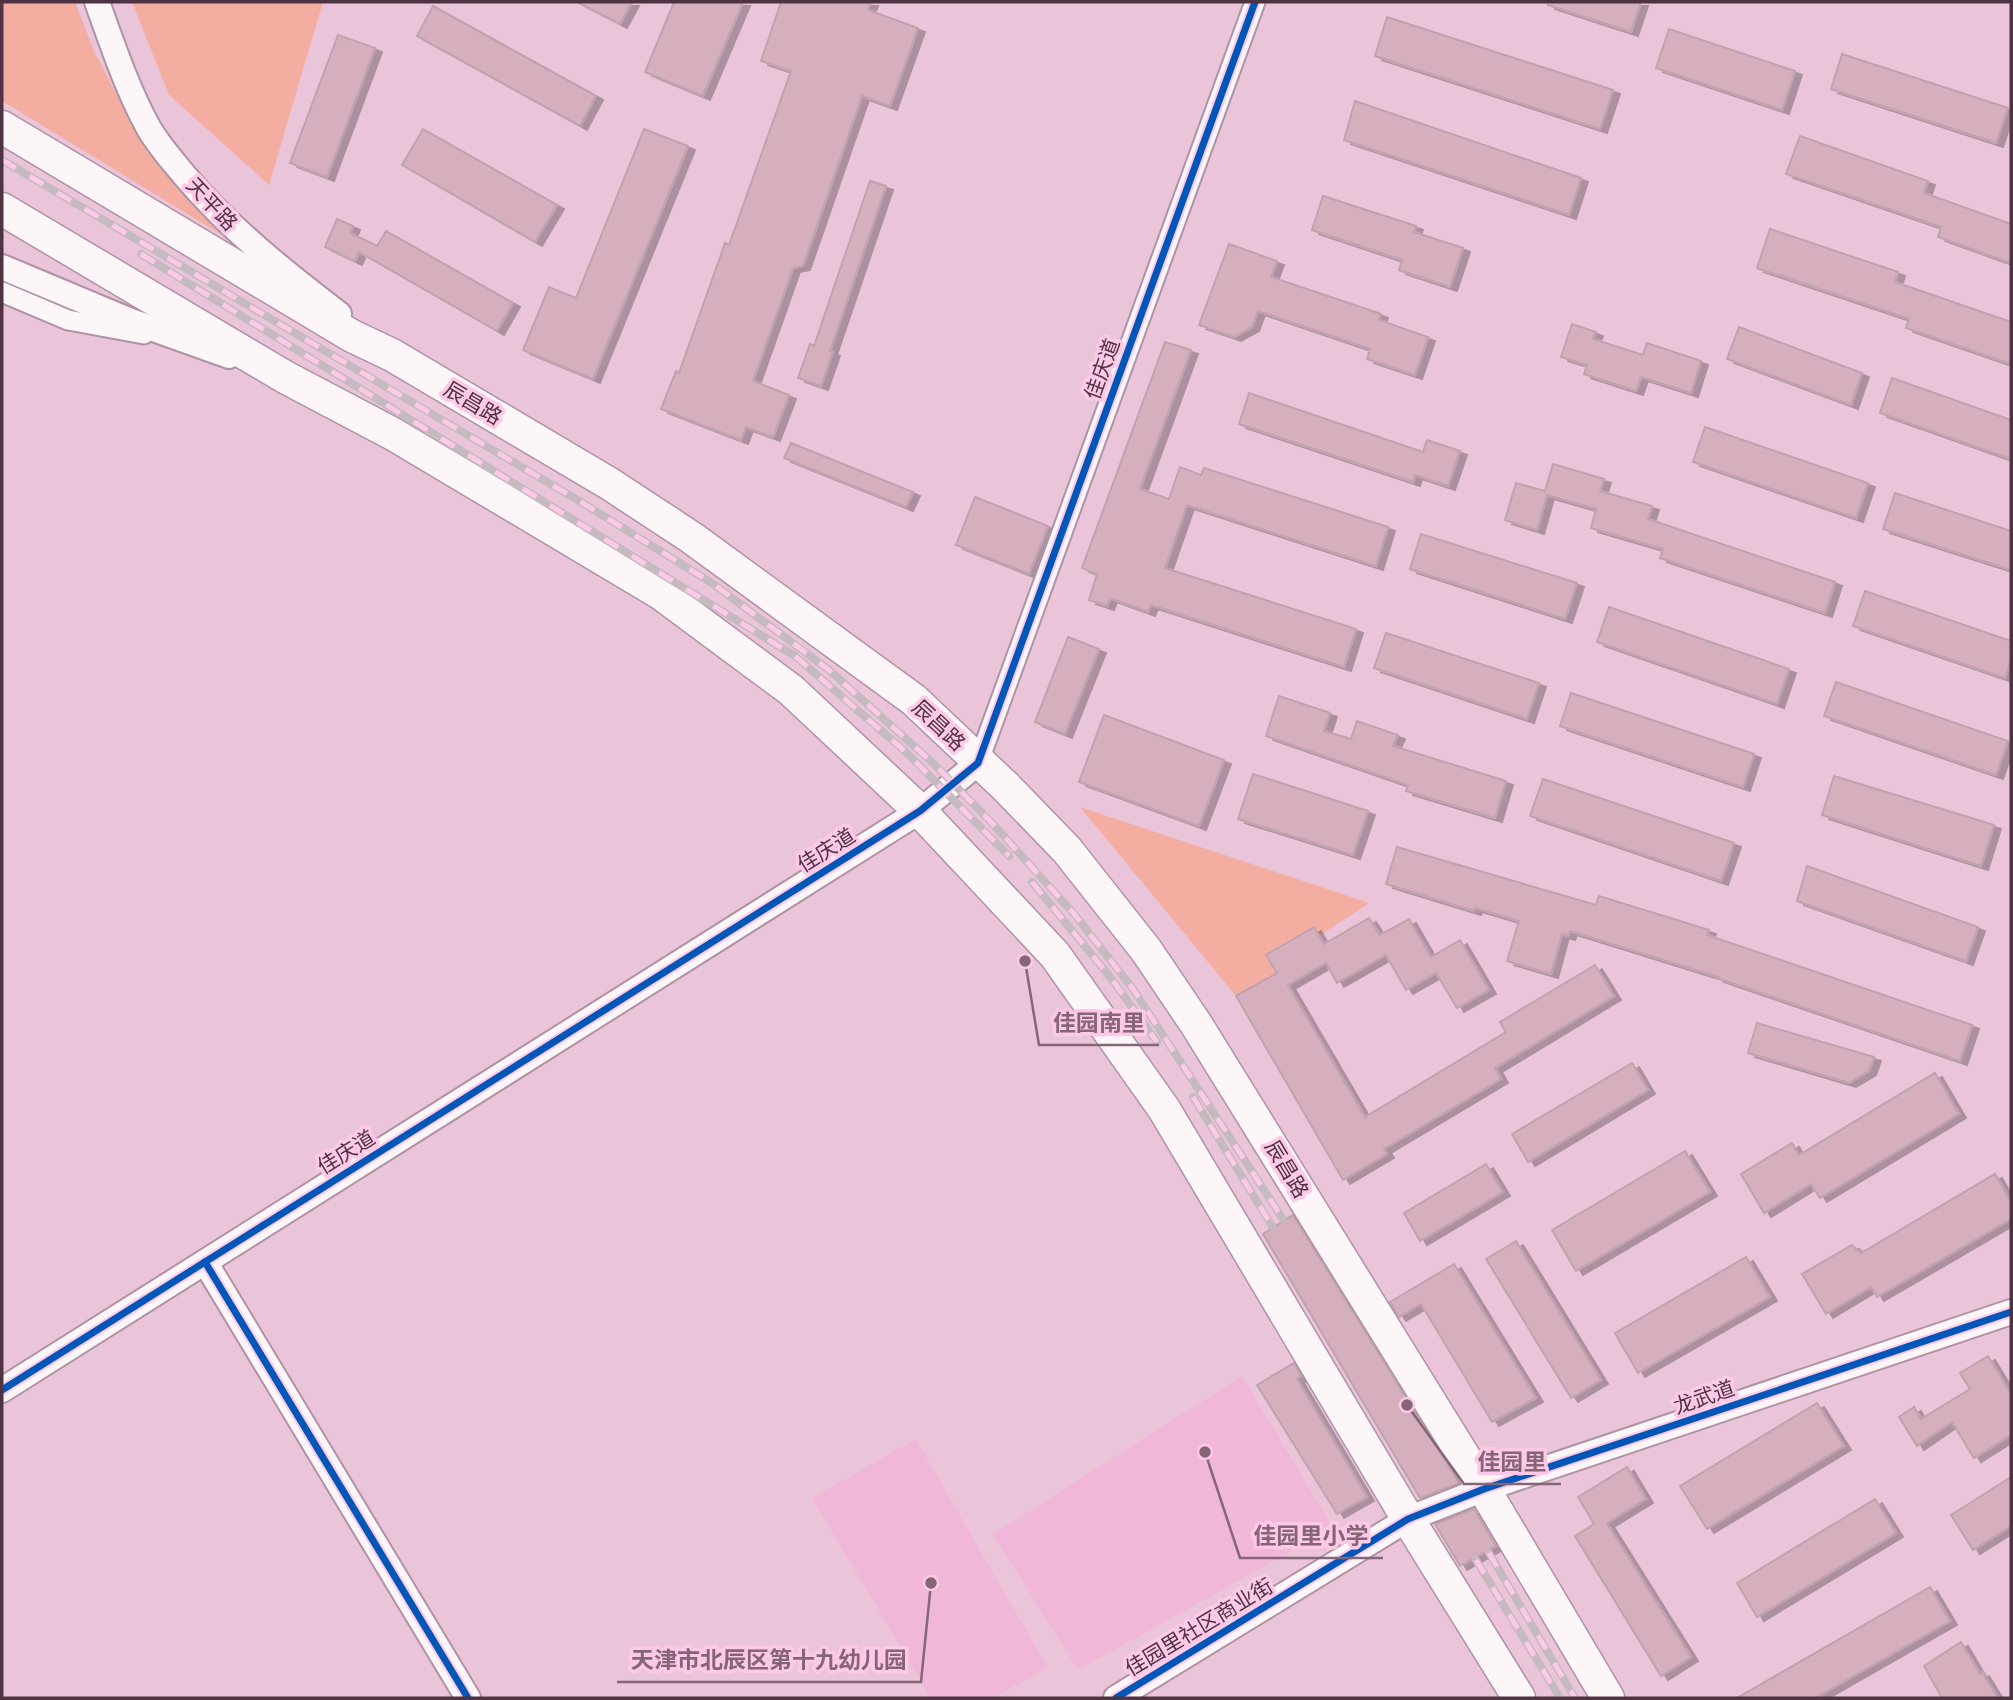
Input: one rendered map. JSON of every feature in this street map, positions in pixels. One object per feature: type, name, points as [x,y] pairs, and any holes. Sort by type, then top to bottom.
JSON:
[{"type":"main road","name":"辰昌路","points":[[7,130],[352,336],[392,355],[610,484],[692,538],[914,700],[1005,786],[1067,850],[1146,950],[1264,1131],[1484,1489],[1608,1698]]},
{"type":"main road","points":[[2,209],[285,377],[393,434],[660,593],[791,690],[920,811],[1055,955],[1164,1108],[1408,1519],[1520,1698]]},
{"type":"street","name":"天平路","points":[[97,2],[135,102],[148,128],[205,200],[234,229],[296,282],[392,355]]},
{"type":"street","name":"佳庆道","points":[[2,1390],[920,811],[978,763],[1255,2]]},
{"type":"street","points":[[2,267],[131,321],[285,377]]},
{"type":"street","points":[[2,292],[68,320],[205,346]]},
{"type":"street","points":[[205,1262],[468,1698]]},
{"type":"street","name":"龙武道","points":[[1408,1519],[1484,1489],[2011,1312]]},
{"type":"street","name":"佳园里社区商业街","points":[[1116,1698],[1408,1519]]},
{"type":"shaded area","points":[[2,2],[75,2],[94,51],[147,152],[222,235],[2,101]]},
{"type":"shaded area","points":[[132,2],[323,2],[269,185],[169,95]]},
{"type":"shaded area","points":[[1080,807],[1369,903],[1319,936],[1313,927],[1267,954],[1277,973],[1236,996]]},
{"type":"shaded area","points":[[1242,1376],[1333,1528],[1078,1670],[993,1534]]},
{"type":"shaded area","points":[[916,1439],[1048,1668],[993,1698],[931,1698],[812,1498]]},
{"type":"building","points":[[577,2],[632,2],[620,24]]},
{"type":"building","points":[[674,2],[743,2],[703,96],[645,72]]},
{"type":"building","points":[[781,2],[871,2],[868,10],[918,28],[890,106],[862,96],[803,266],[793,268],[753,381],[789,395],[773,437],[746,427],[741,440],[661,409],[676,371],[679,373],[725,243],[729,245],[791,71],[761,61]]},
{"type":"building","points":[[1548,2],[1641,2],[1631,32],[1548,5]]},
{"type":"building","points":[[433,6],[596,96],[580,126],[417,36]]},
{"type":"building","points":[[1387,17],[1613,90],[1600,129],[1375,56]]},
{"type":"building","points":[[1669,29],[1795,71],[1782,110],[1656,68]]},
{"type":"building","points":[[338,35],[375,48],[327,177],[290,163]]},
{"type":"building","points":[[1842,54],[2008,108],[1996,143],[1831,89]]},
{"type":"building","points":[[1355,101],[1581,178],[1569,215],[1344,140]]},
{"type":"building","points":[[423,129],[557,205],[535,242],[402,165]]},
{"type":"building","points":[[644,129],[688,146],[593,379],[523,350],[549,287],[576,298]]},
{"type":"building","points":[[1800,136],[1928,181],[1924,193],[2011,224],[2011,263],[1938,237],[1941,227],[1786,174]]},
{"type":"building","points":[[870,181],[886,186],[830,351],[833,352],[821,386],[798,378],[810,344],[814,346]]},
{"type":"building","points":[[1323,196],[1416,226],[1414,232],[1463,248],[1450,287],[1399,270],[1402,260],[1312,230]]},
{"type":"building","points":[[337,219],[353,226],[350,233],[377,246],[386,231],[513,303],[497,331],[359,252],[355,261],[325,247]]},
{"type":"building","points":[[1770,229],[1898,272],[1895,282],[2011,322],[2011,364],[1906,328],[1909,319],[1757,268]]},
{"type":"building","points":[[1229,244],[1277,261],[1271,277],[1381,314],[1379,320],[1428,337],[1415,375],[1367,359],[1370,349],[1258,311],[1252,327],[1234,337],[1199,325]]},
{"type":"building","points":[[1572,324],[1596,332],[1593,339],[1643,355],[1647,343],[1701,361],[1691,393],[1641,377],[1636,391],[1584,374],[1587,365],[1561,357]]},
{"type":"building","points":[[1739,327],[1862,373],[1851,405],[1727,359]]},
{"type":"building","points":[[1165,342],[1191,350],[1140,489],[1169,499],[1180,467],[1201,475],[1204,468],[1388,527],[1376,566],[1187,505],[1165,568],[1356,629],[1344,667],[1151,605],[1148,612],[1110,598],[1107,606],[1089,600],[1097,574],[1082,568]]},
{"type":"building","points":[[1892,378],[2011,420],[2011,459],[1880,413]]},
{"type":"building","points":[[1249,393],[1423,452],[1427,440],[1460,451],[1448,486],[1415,475],[1413,482],[1239,424]]},
{"type":"building","points":[[1705,427],[1868,483],[1856,518],[1693,462]]},
{"type":"building","points":[[791,443],[913,492],[906,507],[784,458]]},
{"type":"building","points":[[1553,464],[1604,479],[1600,491],[1652,506],[1648,519],[1835,582],[1825,613],[1660,558],[1663,549],[1591,528],[1596,509],[1547,495],[1537,530],[1505,520],[1516,483],[1545,491]]},
{"type":"building","points":[[1895,493],[2011,531],[2011,570],[1883,529]]},
{"type":"building","points":[[975,497],[1048,526],[1029,574],[956,545]]},
{"type":"building","points":[[1421,534],[1577,583],[1565,619],[1410,569]]},
{"type":"building","points":[[1865,591],[2011,641],[2011,659],[2005,678],[1853,626]]},
{"type":"building","points":[[1609,607],[1789,669],[1777,704],[1597,642]]},
{"type":"building","points":[[1386,633],[1539,683],[1527,719],[1374,668]]},
{"type":"building","points":[[1068,637],[1099,649],[1065,734],[1035,722]]},
{"type":"building","points":[[1836,682],[2008,741],[1996,775],[1824,716]]},
{"type":"building","points":[[1571,693],[1754,754],[1743,787],[1560,726]]},
{"type":"building","points":[[1279,696],[1330,713],[1324,731],[1351,739],[1357,721],[1398,735],[1393,746],[1506,781],[1495,818],[1406,791],[1408,785],[1266,736]]},
{"type":"building","points":[[1104,715],[1224,760],[1199,826],[1079,782]]},
{"type":"building","points":[[1253,774],[1368,811],[1353,855],[1238,819]]},
{"type":"building","points":[[1834,776],[1994,825],[1981,866],[1822,815]]},
{"type":"building","points":[[1543,779],[1734,843],[1721,881],[1530,816]]},
{"type":"building","points":[[1397,847],[1596,905],[1599,896],[1709,930],[1707,935],[1972,1025],[1960,1061],[1718,977],[1570,931],[1568,936],[1562,934],[1551,974],[1507,961],[1519,921],[1475,908],[1474,911],[1386,884]]},
{"type":"building","points":[[1807,866],[1978,927],[1966,961],[1797,901]]},
{"type":"building","points":[[1369,918],[1380,935],[1409,919],[1431,957],[1460,940],[1489,990],[1457,1008],[1436,973],[1406,990],[1386,955],[1337,983],[1326,963],[1288,985],[1365,1117],[1506,1032],[1500,1022],[1595,965],[1614,996],[1495,1068],[1501,1079],[1384,1149],[1387,1154],[1343,1180],[1236,996],[1277,973],[1266,955],[1314,927],[1324,944]]},
{"type":"building","points":[[1757,1023],[1874,1057],[1869,1071],[1849,1083],[1748,1053]]},
{"type":"building","points":[[1632,1063],[1648,1090],[1528,1162],[1512,1134]]},
{"type":"building","points":[[1935,1073],[1959,1114],[1820,1198],[1811,1184],[1764,1213],[1741,1174],[1792,1143],[1799,1155]]},
{"type":"building","points":[[1685,1151],[1710,1192],[1576,1271],[1552,1230]]},
{"type":"building","points":[[1486,1164],[1503,1192],[1420,1241],[1404,1213]]},
{"type":"building","points":[[1995,1174],[2011,1202],[2011,1219],[1877,1297],[1871,1287],[1826,1314],[1802,1274],[1852,1245],[1861,1253]]},
{"type":"building","points":[[1293,1215],[1459,1483],[1420,1498],[1263,1234]]},
{"type":"building","points":[[1516,1241],[1601,1380],[1571,1398],[1486,1259]]},
{"type":"building","points":[[1746,1257],[1770,1297],[1638,1373],[1615,1333]]},
{"type":"building","points":[[1454,1264],[1536,1398],[1492,1422],[1421,1304],[1399,1317],[1390,1302]]},
{"type":"building","points":[[1988,1356],[2011,1394],[2011,1435],[1974,1458],[1952,1422],[1917,1446],[1899,1417],[1914,1407],[1921,1419],[1970,1389],[1960,1373]]},
{"type":"building","points":[[1294,1363],[1301,1376],[1297,1379],[1367,1497],[1337,1514],[1257,1385]]},
{"type":"building","points":[[1817,1403],[1844,1446],[1707,1529],[1680,1486]]},
{"type":"building","points":[[1627,1467],[1646,1499],[1607,1523],[1691,1657],[1661,1676],[1575,1536],[1594,1524],[1578,1497]]},
{"type":"building","points":[[2011,1477],[2011,1526],[1973,1550],[1951,1515]]},
{"type":"building","points":[[1875,1499],[1896,1533],[1757,1617],[1737,1583]]},
{"type":"building","points":[[1474,1509],[1496,1546],[1460,1566],[1435,1524]]},
{"type":"building","points":[[1930,1587],[1950,1621],[1815,1698],[1737,1698]]},
{"type":"building","points":[[1961,1642],[1998,1698],[1942,1698],[1924,1666]]},
{"type":"railway","points":[[2,160],[581,502],[712,583],[829,670],[933,763],[992,823],[1075,915],[1133,989],[1283,1219]]},
{"type":"railway","points":[[141,254],[795,656],[907,753],[1009,856]]},
{"type":"railway","points":[[1032,882],[1111,978],[1157,1042]]},
{"type":"railway","points":[[1193,1097],[1272,1226]]},
{"type":"railway","points":[[1489,1553],[1575,1698]]},
{"type":"railway","points":[[1476,1560],[1560,1698]]},
{"type":"cycle path","points":[[2,1390],[920,811],[978,763],[1255,2]]},
{"type":"cycle path","points":[[205,1262],[468,1698]]},
{"type":"cycle path","points":[[1116,1698],[1408,1519],[1484,1489],[2011,1312]]},
{"type":"place","name":"佳园南里","points":[[1025,961]]},
{"type":"place","name":"佳园里","points":[[1407,1405]]},
{"type":"place","name":"佳园里小学","points":[[1205,1452]]},
{"type":"place","name":"天津市北辰区第十九幼儿园","points":[[931,1583]]}]
